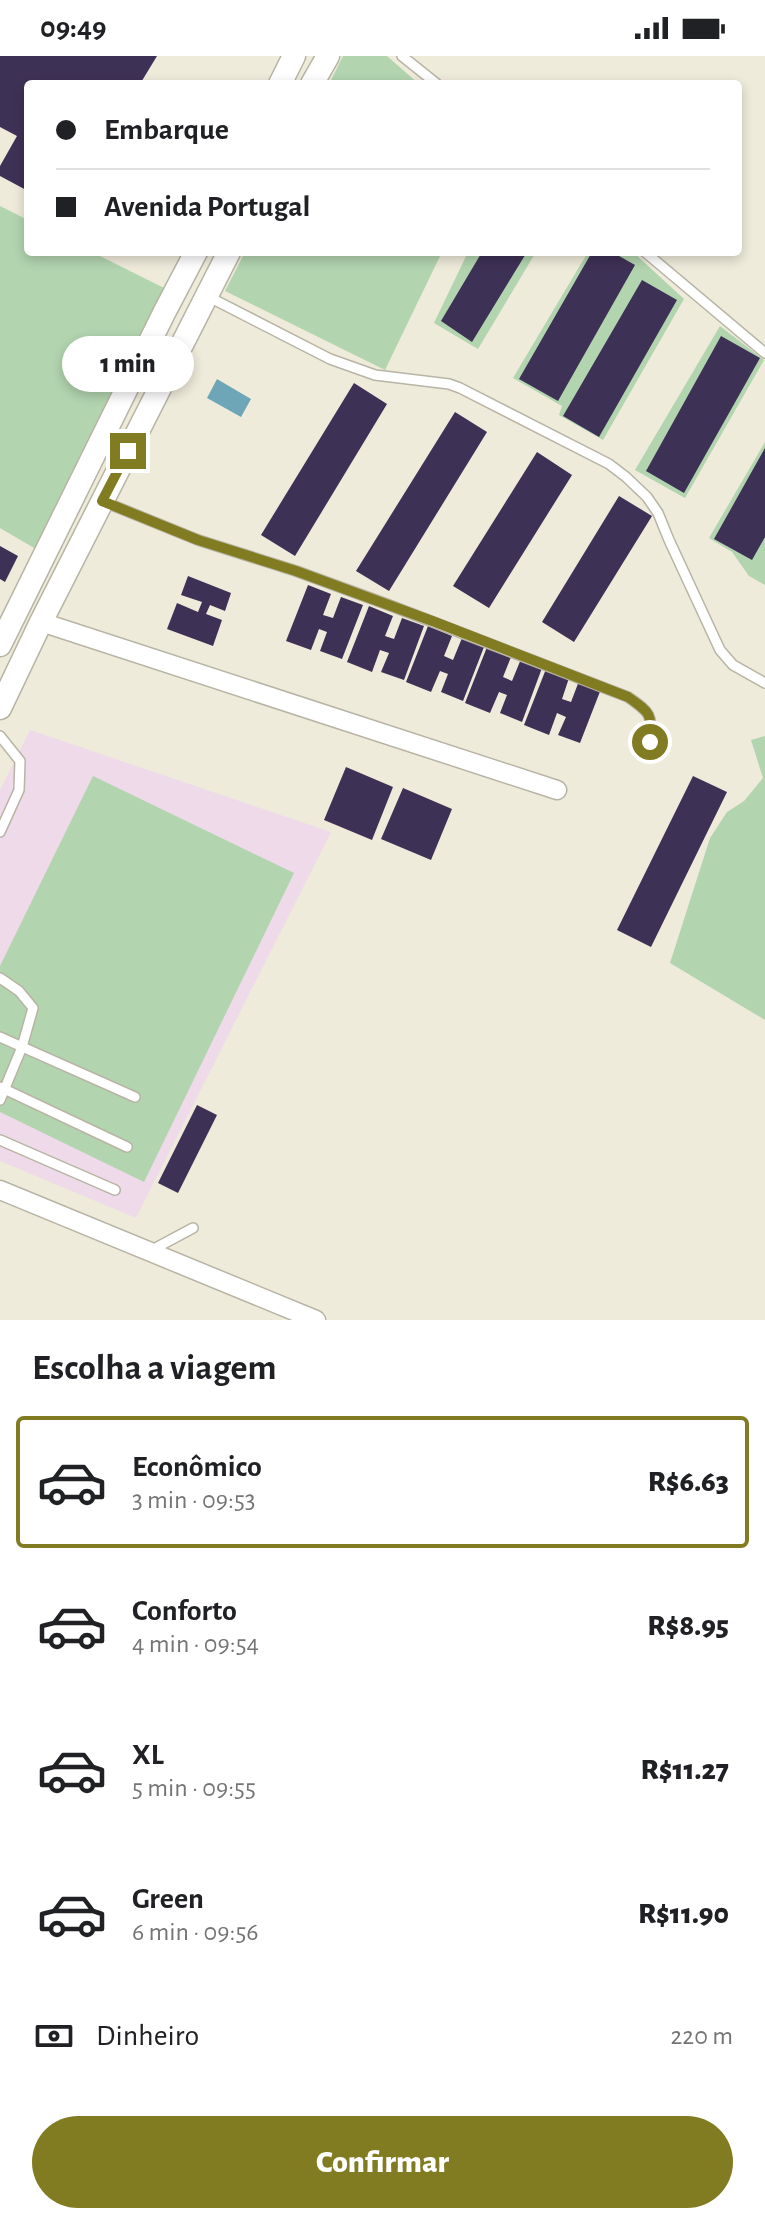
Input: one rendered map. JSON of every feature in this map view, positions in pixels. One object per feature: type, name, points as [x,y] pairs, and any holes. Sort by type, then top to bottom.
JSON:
[{"type":"street","points":[[282,80],[294,56]]},
{"type":"street","points":[[314,80],[328,56]]},
{"type":"street","points":[[0,645],[194,256]]},
{"type":"street","points":[[0,708],[227,256]]},
{"type":"street","points":[[41,622],[557,790]]},
{"type":"street","points":[[0,1190],[316,1320]]},
{"type":"lane","points":[[402,56],[432,80]]},
{"type":"lane","points":[[650,256],[765,353]]},
{"type":"lane","points":[[207,296],[330,359],[375,375],[460,388],[616,468],[647,497],[658,513],[720,650],[733,665],[765,683]]},
{"type":"lane","points":[[102,501],[198,540],[296,571],[468,634],[628,697],[647,710],[651,723],[650,742]]},
{"type":"lane","points":[[0,736],[20,761],[19,790],[0,832]]},
{"type":"lane","points":[[0,978],[19,991],[33,1008],[22,1047],[1,1092],[127,1147]]},
{"type":"lane","points":[[0,1037],[135,1097]]},
{"type":"lane","points":[[0,1140],[115,1190]]},
{"type":"lane","points":[[150,1251],[193,1228]]},
{"type":"shaded area","points":[[30,730],[331,832],[136,1218],[0,1161],[0,790]]},
{"type":"green space","points":[[343,56],[387,56],[414,80],[331,80]]},
{"type":"green space","points":[[0,206],[24,218],[24,256],[100,256],[176,294],[41,552],[0,528]]},
{"type":"green space","points":[[243,256],[440,256],[385,370],[225,291]]},
{"type":"green space","points":[[466,256],[534,256],[478,349],[434,323]]},
{"type":"green space","points":[[586,256],[637,256],[684,299],[603,440],[559,415],[562,406],[513,378]]},
{"type":"green space","points":[[720,326],[764,360],[685,498],[635,470]]},
{"type":"green space","points":[[765,442],[765,585],[749,576],[732,552],[709,538]]},
{"type":"green space","points":[[765,736],[765,1020],[670,963],[710,838],[727,812],[744,801],[763,778],[751,740]]},
{"type":"green space","points":[[93,776],[294,873],[144,1182],[0,1112],[0,966]]},
{"type":"water","points":[[217,379],[251,399],[241,417],[207,398]]},
{"type":"building","points":[[0,56],[157,56],[142,80],[24,80],[24,189],[0,176],[0,166],[17,136],[0,127]]},
{"type":"building","points":[[480,256],[525,256],[472,342],[441,321]]},
{"type":"building","points":[[590,256],[619,256],[635,265],[558,401],[519,379]]},
{"type":"building","points":[[642,280],[677,300],[599,437],[563,416]]},
{"type":"building","points":[[721,336],[760,358],[684,493],[646,471]]},
{"type":"building","points":[[354,383],[387,404],[295,556],[261,535]]},
{"type":"building","points":[[455,412],[487,432],[389,591],[356,571]]},
{"type":"building","points":[[765,448],[765,537],[752,560],[714,539]]},
{"type":"building","points":[[537,452],[572,475],[489,608],[453,586]]},
{"type":"building","points":[[619,496],[652,516],[574,642],[542,622]]},
{"type":"building","points":[[0,546],[18,556],[5,582],[0,579]]},
{"type":"building","points":[[188,576],[231,593],[225,611],[210,605],[206,614],[222,620],[213,646],[167,629],[177,603],[198,612],[202,602],[181,595]]},
{"type":"building","points":[[308,585],[331,594],[323,615],[333,618],[341,597],[363,605],[342,659],[320,651],[327,632],[319,629],[311,650],[286,641]]},
{"type":"building","points":[[369,606],[393,616],[385,636],[394,639],[402,618],[424,626],[404,680],[381,672],[389,653],[380,650],[372,672],[347,662]]},
{"type":"building","points":[[428,626],[452,636],[444,656],[453,660],[462,638],[484,647],[463,701],[441,692],[448,674],[440,671],[431,692],[406,682]]},
{"type":"building","points":[[487,647],[511,657],[503,677],[512,681],[521,659],[542,668],[522,722],[500,713],[507,695],[499,692],[490,713],[465,703]]},
{"type":"building","points":[[546,669],[569,678],[562,699],[571,702],[579,681],[601,689],[580,743],[558,735],[566,717],[557,713],[549,735],[524,725]]},
{"type":"building","points":[[346,767],[393,787],[372,840],[324,820]]},
{"type":"building","points":[[693,776],[727,792],[651,947],[617,930]]},
{"type":"building","points":[[403,788],[452,809],[431,860],[381,839]]},
{"type":"building","points":[[197,1105],[217,1115],[178,1193],[158,1183]]},
{"type":"route","points":[[128,451],[102,501],[198,540],[296,571],[628,697],[647,710],[651,723],[650,742]]}]
